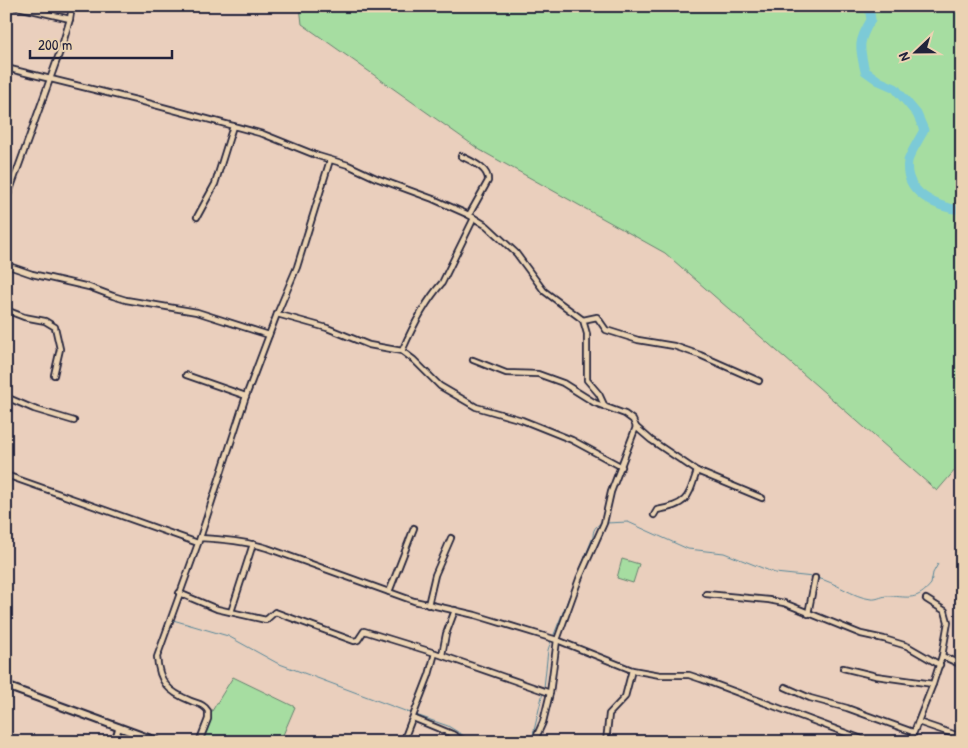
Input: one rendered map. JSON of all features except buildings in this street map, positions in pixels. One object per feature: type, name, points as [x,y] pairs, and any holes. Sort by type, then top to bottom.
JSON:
[{"type":"street","points":[[14,6],[70,19]]},
{"type":"street","points":[[6,201],[50,79],[70,19],[72,6]]},
{"type":"street","points":[[6,68],[263,134],[433,198],[469,215],[487,226],[516,253],[544,291],[583,320],[587,334],[587,380],[599,394],[605,407]]},
{"type":"street","points":[[197,217],[215,184],[233,126]]},
{"type":"street","points":[[462,156],[486,172],[488,177],[488,181],[469,215]]},
{"type":"street","points":[[199,742],[208,719],[207,708],[176,695],[171,690],[161,679],[157,657],[200,538],[246,396],[297,267],[330,160]]},
{"type":"street","points":[[402,351],[412,329],[435,289],[442,283],[474,218]]},
{"type":"street","points":[[6,265],[32,274],[89,286],[126,300],[197,312],[269,335]]},
{"type":"street","points":[[6,310],[24,317],[45,321],[56,327],[60,348],[54,375]]},
{"type":"street","points":[[277,314],[328,328],[369,345],[402,351],[414,360],[440,386],[476,407],[522,420],[572,440],[622,467]]},
{"type":"street","points":[[583,320],[597,317],[606,330],[638,340],[674,346],[700,355],[759,381]]},
{"type":"street","points":[[473,360],[506,373],[538,374],[563,383],[595,403],[628,416],[636,427],[651,440],[697,471],[762,498]]},
{"type":"street","points":[[186,375],[246,396]]},
{"type":"street","points":[[6,397],[34,409],[74,421]]},
{"type":"street","points":[[534,742],[539,733],[550,693],[557,640],[579,579],[604,523],[609,500],[636,427]]},
{"type":"street","points":[[654,515],[657,510],[671,508],[687,498],[697,471]]},
{"type":"street","points":[[6,475],[198,543]]},
{"type":"street","points":[[389,592],[414,528]]},
{"type":"street","points":[[200,538],[226,539],[253,544],[428,605],[475,615],[557,640],[632,670],[660,675],[689,675],[870,742]]},
{"type":"street","points":[[428,605],[435,575],[451,538]]},
{"type":"street","points":[[231,612],[253,544]]},
{"type":"street","points":[[808,614],[815,578]]},
{"type":"street","points":[[179,593],[217,609],[266,620],[276,612],[354,641],[358,640],[364,631],[442,655],[550,693]]},
{"type":"street","points":[[706,594],[784,603],[861,634],[907,646],[940,664]]},
{"type":"street","points":[[910,742],[940,664],[948,622],[948,615],[942,608],[926,599]]},
{"type":"street","points":[[442,655],[446,634],[455,610]]},
{"type":"street","points":[[403,742],[414,718],[435,653]]},
{"type":"street","points":[[942,656],[962,665]]},
{"type":"street","points":[[842,668],[876,676],[933,684]]},
{"type":"street","points":[[606,742],[609,714],[625,697],[632,670]]},
{"type":"street","points":[[6,698],[8,687],[159,742]]},
{"type":"street","points":[[785,687],[810,698],[847,708],[913,732]]},
{"type":"street","points":[[414,718],[465,742]]},
{"type":"street","points":[[918,722],[962,736]]},
{"type":"street","points":[[114,742],[118,727]]},
{"type":"street","points":[[530,742],[539,733]]},
{"type":"green space","points":[[300,6],[962,6],[962,462],[937,491],[665,253],[480,150],[302,24]]},
{"type":"green space","points":[[622,559],[639,564],[633,583],[617,578]]},
{"type":"green space","points":[[233,677],[295,707],[280,742],[201,742],[212,711]]},
{"type":"waterway","points":[[869,6],[871,20],[861,44],[865,71],[879,81],[895,88],[917,114],[924,130],[908,161],[908,172],[911,181],[916,190],[933,202],[952,209],[962,210]]},
{"type":"waterway","points":[[606,523],[628,522],[688,549],[724,553],[775,573],[813,577]]},
{"type":"waterway","points":[[553,637],[593,537],[594,530],[602,523]]},
{"type":"waterway","points":[[817,578],[864,598],[874,599],[887,596],[912,597],[917,596],[931,584],[933,573],[938,564]]},
{"type":"waterway","points":[[173,620],[228,636],[277,663],[413,714]]},
{"type":"waterway","points":[[544,688],[548,650],[551,641]]},
{"type":"waterway","points":[[526,742],[533,735],[543,692]]},
{"type":"waterway","points":[[416,715],[448,726],[474,742]]},
{"type":"waterway","points":[[504,742],[518,742]]}]
